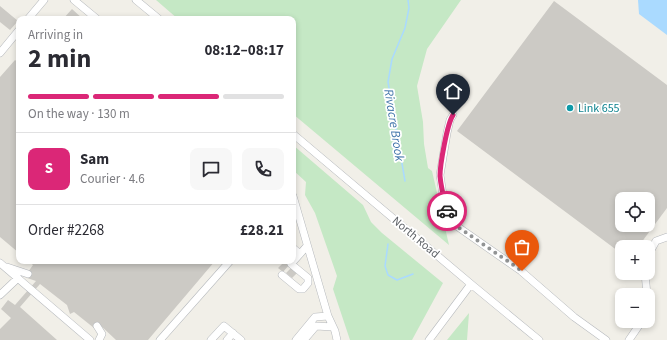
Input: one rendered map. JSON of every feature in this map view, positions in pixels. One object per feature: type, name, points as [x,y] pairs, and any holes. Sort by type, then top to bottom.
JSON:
[{"type":"street","points":[[31,16],[44,0]]},
{"type":"street","points":[[74,0],[93,16]]},
{"type":"street","points":[[136,0],[155,16]]},
{"type":"street","points":[[0,53],[16,34]]},
{"type":"street","points":[[453,115],[448,126],[440,175],[448,214],[458,227],[522,271],[574,317],[606,340]]},
{"type":"street","name":"North Road","points":[[296,137],[539,340]]},
{"type":"street","points":[[296,207],[328,316],[337,340]]},
{"type":"street","points":[[655,243],[667,237]]},
{"type":"street","points":[[296,257],[307,246]]},
{"type":"street","points":[[296,251],[300,254]]},
{"type":"street","points":[[1,264],[28,274]]},
{"type":"street","points":[[1,264],[90,340]]},
{"type":"street","points":[[163,339],[227,264]]},
{"type":"street","points":[[282,275],[299,289],[303,289],[308,283],[308,278],[292,264]]},
{"type":"street","points":[[0,295],[18,278]]},
{"type":"street","points":[[429,340],[471,284]]},
{"type":"street","points":[[296,340],[315,317],[328,316]]},
{"type":"street","points":[[97,326],[102,334],[99,340]]},
{"type":"street","points":[[211,340],[224,326],[241,340]]},
{"type":"street","points":[[304,340],[316,326],[333,326]]},
{"type":"street","points":[[629,340],[637,328]]},
{"type":"street","points":[[227,340],[233,333]]},
{"type":"green space","points":[[156,0],[461,0],[427,49],[417,86],[428,168],[432,171],[449,245],[296,117],[296,16],[175,16]]},
{"type":"green space","points":[[296,148],[363,205],[371,222],[382,233],[443,283],[412,340],[350,340],[333,289],[337,276],[315,213],[305,195],[306,182],[296,173]]},
{"type":"green space","points":[[469,313],[467,340],[447,340]]},
{"type":"water","points":[[638,0],[667,0],[667,35],[639,14]]},
{"type":"building","name":"Link 655","points":[[554,1],[667,85],[667,208],[655,224],[655,192],[615,192],[615,232],[649,232],[643,240],[615,240],[615,249],[457,131]]},
{"type":"building","points":[[0,6],[16,19],[16,23],[10,30],[0,22]]},
{"type":"building","points":[[72,9],[80,16],[66,16]]},
{"type":"building","points":[[15,60],[16,61],[16,250],[0,237],[0,77]]},
{"type":"building","points":[[32,264],[212,264],[148,340],[116,340],[99,324],[94,328],[74,312],[70,314],[67,305],[40,284],[20,307],[57,340],[0,340],[0,329],[11,318],[1,309],[8,300],[15,305],[36,281],[27,278],[28,272],[33,265]]},
{"type":"building","points":[[282,264],[289,265],[283,272],[278,268]]},
{"type":"building","points":[[291,268],[297,273],[292,278],[286,273]]},
{"type":"waterway","name":"Rivacre Brook","points":[[405,181],[388,82],[392,59],[405,28],[409,8],[408,0]]},
{"type":"waterway","points":[[388,244],[385,266],[388,275],[397,280],[413,274]]},
{"type":"way so far","points":[[447,211],[458,227],[522,271]]},
{"type":"place","name":"Link 655","points":[[570,108]]},
{"type":"route","points":[[447,211],[440,175],[447,133],[450,120],[453,115]]}]
